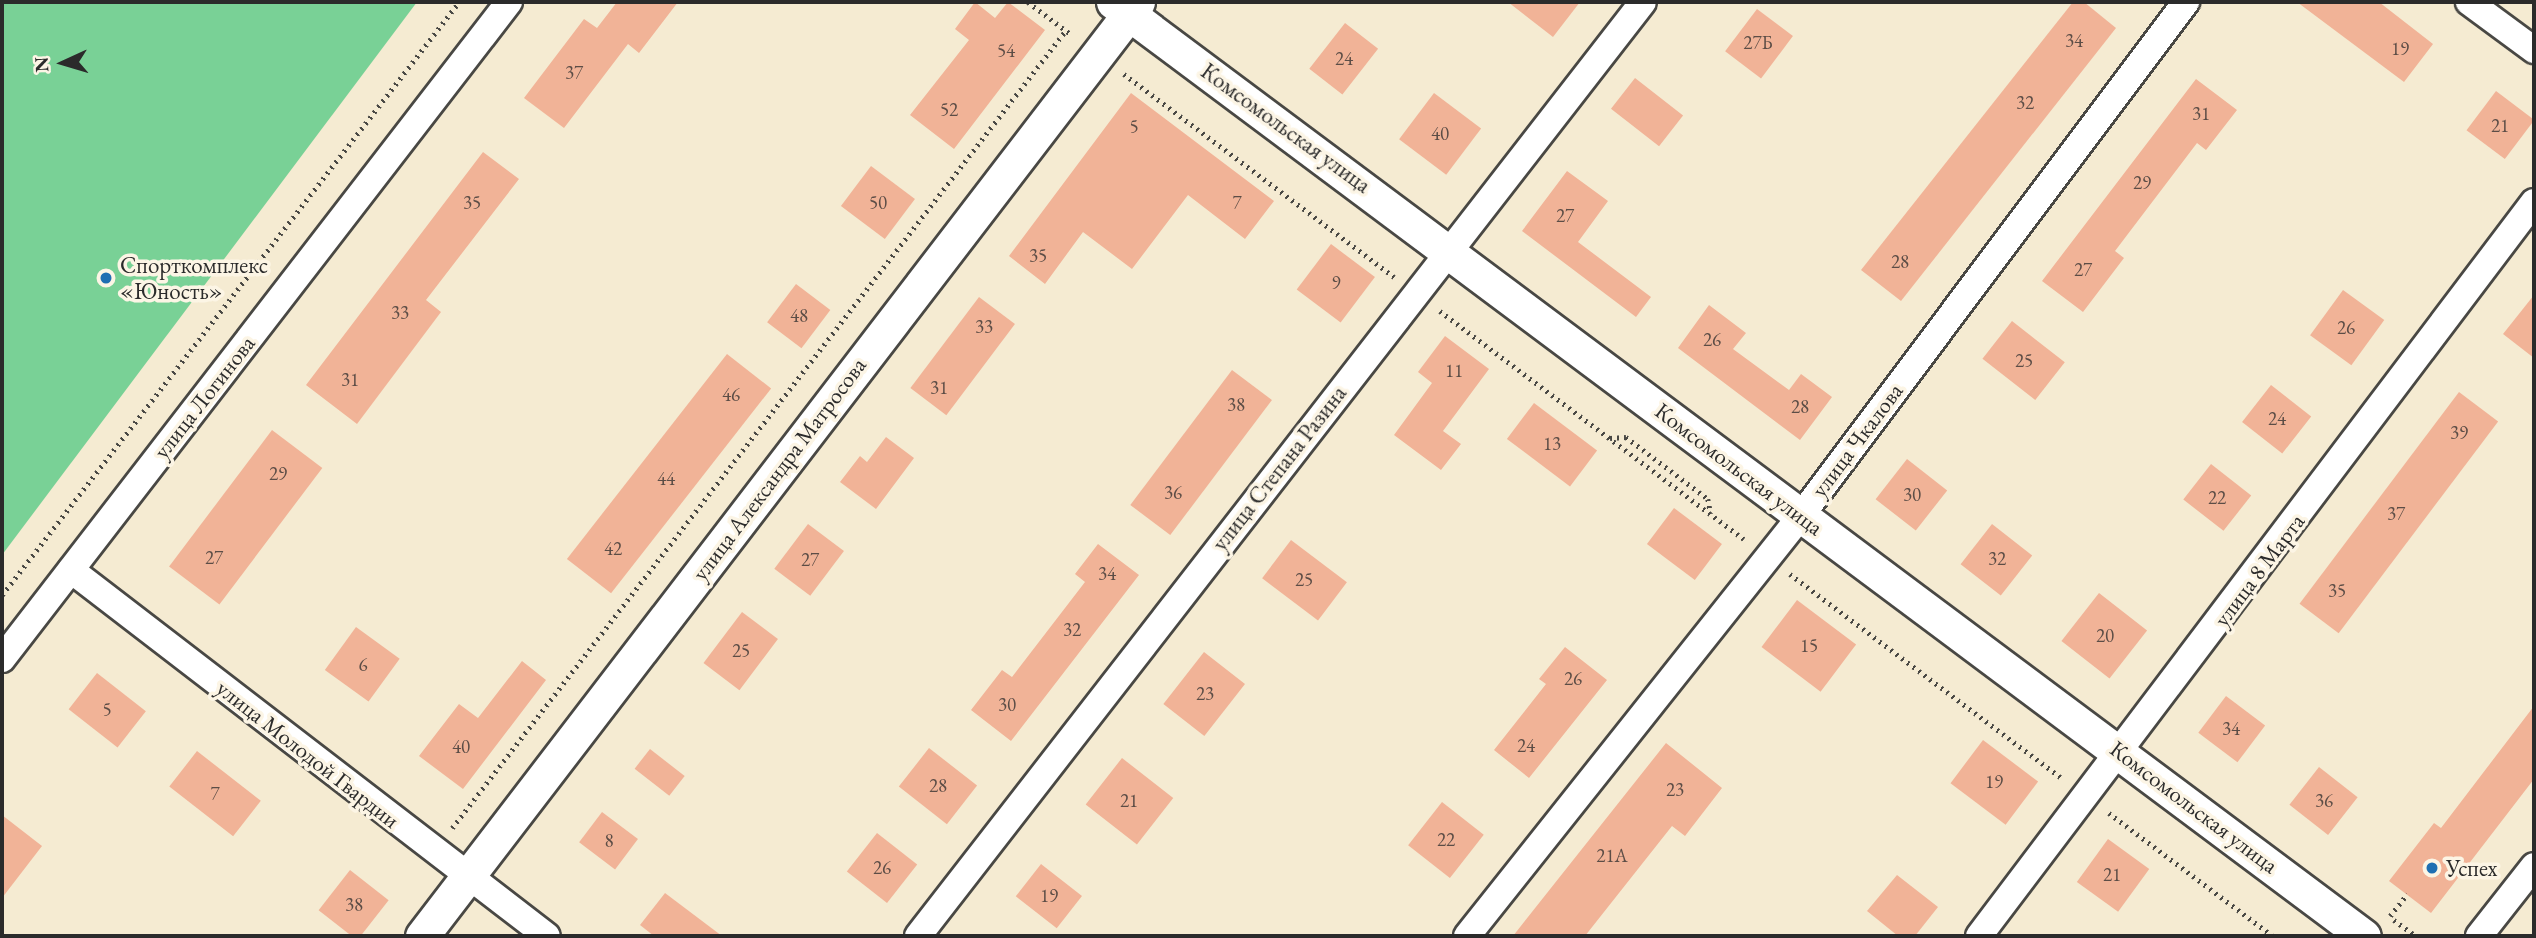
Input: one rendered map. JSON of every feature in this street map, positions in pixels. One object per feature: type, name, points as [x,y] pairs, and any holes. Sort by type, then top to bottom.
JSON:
[{"type":"street","name":"улица Логинова","points":[[2,659],[509,2]]},
{"type":"street","name":"улица Степана Разина","points":[[918,936],[1449,248],[1643,2]]},
{"type":"street","name":"улица Чкалова","points":[[1467,936],[1800,517],[2186,2]]},
{"type":"street","points":[[2469,2],[2534,50]]},
{"type":"street","name":"Комсомольская улица","points":[[1126,6],[1449,248],[1800,517],[2122,752],[2377,926]]},
{"type":"street","name":"улица Александра Матросова","points":[[422,936],[1097,54],[1126,6]]},
{"type":"street","name":"улица 8 Марта","points":[[1979,936],[2122,752],[2534,202]]},
{"type":"street","name":"улица Молодой Гвардии","points":[[71,570],[547,936]]},
{"type":"street","points":[[2479,936],[2534,866]]},
{"type":"path","points":[[2,595],[459,2]]},
{"type":"path","points":[[1028,2],[2273,936]]},
{"type":"path","points":[[434,851],[1066,30]]},
{"type":"path","points":[[1609,438],[1637,445],[1708,499],[1712,516]]},
{"type":"path","points":[[2377,926],[2407,894]]},
{"type":"green space","name":"Спорткомплекс «Юность»","points":[[2,2],[417,2],[2,555]]},
{"type":"building","points":[[617,2],[678,2],[639,53],[628,44],[564,128],[524,98],[584,19],[597,28]]},
{"type":"building","points":[[975,2],[995,18],[1008,2],[1045,30],[954,149],[910,115],[969,40],[955,29]]},
{"type":"building","points":[[1508,2],[1580,2],[1553,37]]},
{"type":"building","points":[[2073,2],[2084,2],[2116,28],[1901,301],[1861,270]]},
{"type":"building","points":[[2297,2],[2379,2],[2433,44],[2404,82]]},
{"type":"building","points":[[1757,9],[1793,36],[1761,78],[1725,51]]},
{"type":"building","points":[[1345,23],[1378,49],[1342,95],[1309,69]]},
{"type":"building","points":[[1635,78],[1683,116],[1659,146],[1611,109]]},
{"type":"building","points":[[2196,79],[2237,110],[2206,150],[2197,143],[2115,251],[2124,258],[2083,312],[2042,281]]},
{"type":"building","points":[[2496,91],[2534,120],[2505,159],[2467,130]]},
{"type":"building","points":[[1131,93],[1274,201],[1245,239],[1188,195],[1132,269],[1083,232],[1045,284],[1009,256]]},
{"type":"building","points":[[1434,93],[1481,129],[1446,175],[1399,139]]},
{"type":"building","points":[[483,152],[519,179],[426,300],[441,312],[357,424],[306,385]]},
{"type":"building","points":[[871,166],[915,199],[885,239],[841,206]]},
{"type":"building","points":[[1567,171],[1608,201],[1578,242],[1651,297],[1636,317],[1522,231]]},
{"type":"building","points":[[1331,244],[1375,277],[1341,323],[1297,290]]},
{"type":"building","points":[[796,284],[830,310],[801,348],[767,322]]},
{"type":"building","points":[[2343,290],[2384,320],[2351,365],[2310,335]]},
{"type":"building","points":[[2534,295],[2534,358],[2503,334]]},
{"type":"building","points":[[979,297],[1015,324],[946,415],[910,388]]},
{"type":"building","points":[[1709,305],[1746,333],[1733,349],[1789,390],[1801,374],[1832,397],[1800,440],[1678,348]]},
{"type":"building","points":[[2012,321],[2065,362],[2035,400],[1982,359]]},
{"type":"building","points":[[1445,336],[1489,369],[1443,431],[1461,444],[1441,470],[1394,435],[1432,383],[1418,372]]},
{"type":"building","points":[[727,354],[771,388],[611,593],[567,559]]},
{"type":"building","points":[[1232,370],[1272,400],[1170,535],[1130,505]]},
{"type":"building","points":[[2271,385],[2311,416],[2282,453],[2242,422]]},
{"type":"building","points":[[2459,392],[2498,421],[2339,633],[2300,604]]},
{"type":"building","points":[[1534,403],[1597,451],[1570,486],[1507,439]]},
{"type":"building","points":[[272,430],[322,468],[219,604],[169,567]]},
{"type":"building","points":[[886,437],[914,458],[876,509],[840,482],[860,456],[867,462]]},
{"type":"building","points":[[1907,459],[1947,490],[1916,531],[1876,499]]},
{"type":"building","points":[[2211,464],[2251,495],[2223,531],[2183,499]]},
{"type":"building","points":[[1674,508],[1722,544],[1695,580],[1647,544]]},
{"type":"building","points":[[808,524],[844,551],[810,596],[774,569]]},
{"type":"building","points":[[1992,524],[2032,555],[2001,596],[1961,564]]},
{"type":"building","points":[[1291,540],[1347,582],[1318,620],[1262,578]]},
{"type":"building","points":[[1098,544],[1139,575],[1011,741],[971,710],[1002,670],[1012,677],[1085,582],[1075,574]]},
{"type":"building","points":[[2099,593],[2147,631],[2110,679],[2061,641]]},
{"type":"building","points":[[1797,600],[1856,645],[1821,692],[1761,647]]},
{"type":"building","points":[[742,612],[778,639],[739,690],[703,663]]},
{"type":"building","points":[[356,627],[400,659],[369,702],[325,670]]},
{"type":"building","points":[[1565,647],[1607,680],[1529,778],[1494,750],[1546,684],[1539,679]]},
{"type":"building","points":[[1204,652],[1245,684],[1204,736],[1163,704]]},
{"type":"building","points":[[522,661],[546,680],[463,789],[419,756],[459,704],[478,718]]},
{"type":"building","points":[[97,673],[146,711],[118,747],[69,709]]},
{"type":"building","points":[[2226,696],[2265,725],[2237,762],[2198,733]]},
{"type":"building","points":[[2534,706],[2534,779],[2431,913],[2389,881],[2434,823],[2441,828]]},
{"type":"building","points":[[1983,740],[2038,782],[2006,825],[1951,783]]},
{"type":"building","points":[[1666,743],[1722,788],[1685,836],[1672,826],[1585,936],[1513,936]]},
{"type":"building","points":[[929,748],[977,786],[947,824],[899,787]]},
{"type":"building","points":[[650,749],[685,776],[669,796],[635,769]]},
{"type":"building","points":[[197,751],[261,801],[233,836],[169,786]]},
{"type":"building","points":[[1122,758],[1173,798],[1137,845],[1086,804]]},
{"type":"building","points":[[2319,767],[2358,797],[2328,835],[2289,805]]},
{"type":"building","points":[[1442,802],[1484,835],[1450,878],[1408,845]]},
{"type":"building","points":[[602,812],[638,839],[615,869],[579,842]]},
{"type":"building","points":[[2,815],[42,846],[2,898]]},
{"type":"building","points":[[877,833],[917,864],[887,903],[847,872]]},
{"type":"building","points":[[2108,839],[2149,869],[2118,912],[2077,882]]},
{"type":"building","points":[[1041,864],[1082,896],[1057,928],[1016,896]]},
{"type":"building","points":[[350,870],[389,900],[361,936],[352,936],[319,910]]},
{"type":"building","points":[[1897,875],[1938,907],[1915,936],[1898,936],[1867,911]]},
{"type":"building","points":[[665,893],[722,936],[654,936],[640,925]]},
{"type":"place","name":"Спорткомплекс «Юность»","points":[[106,278]]},
{"type":"place","name":"Успех","points":[[2432,868]]}]
